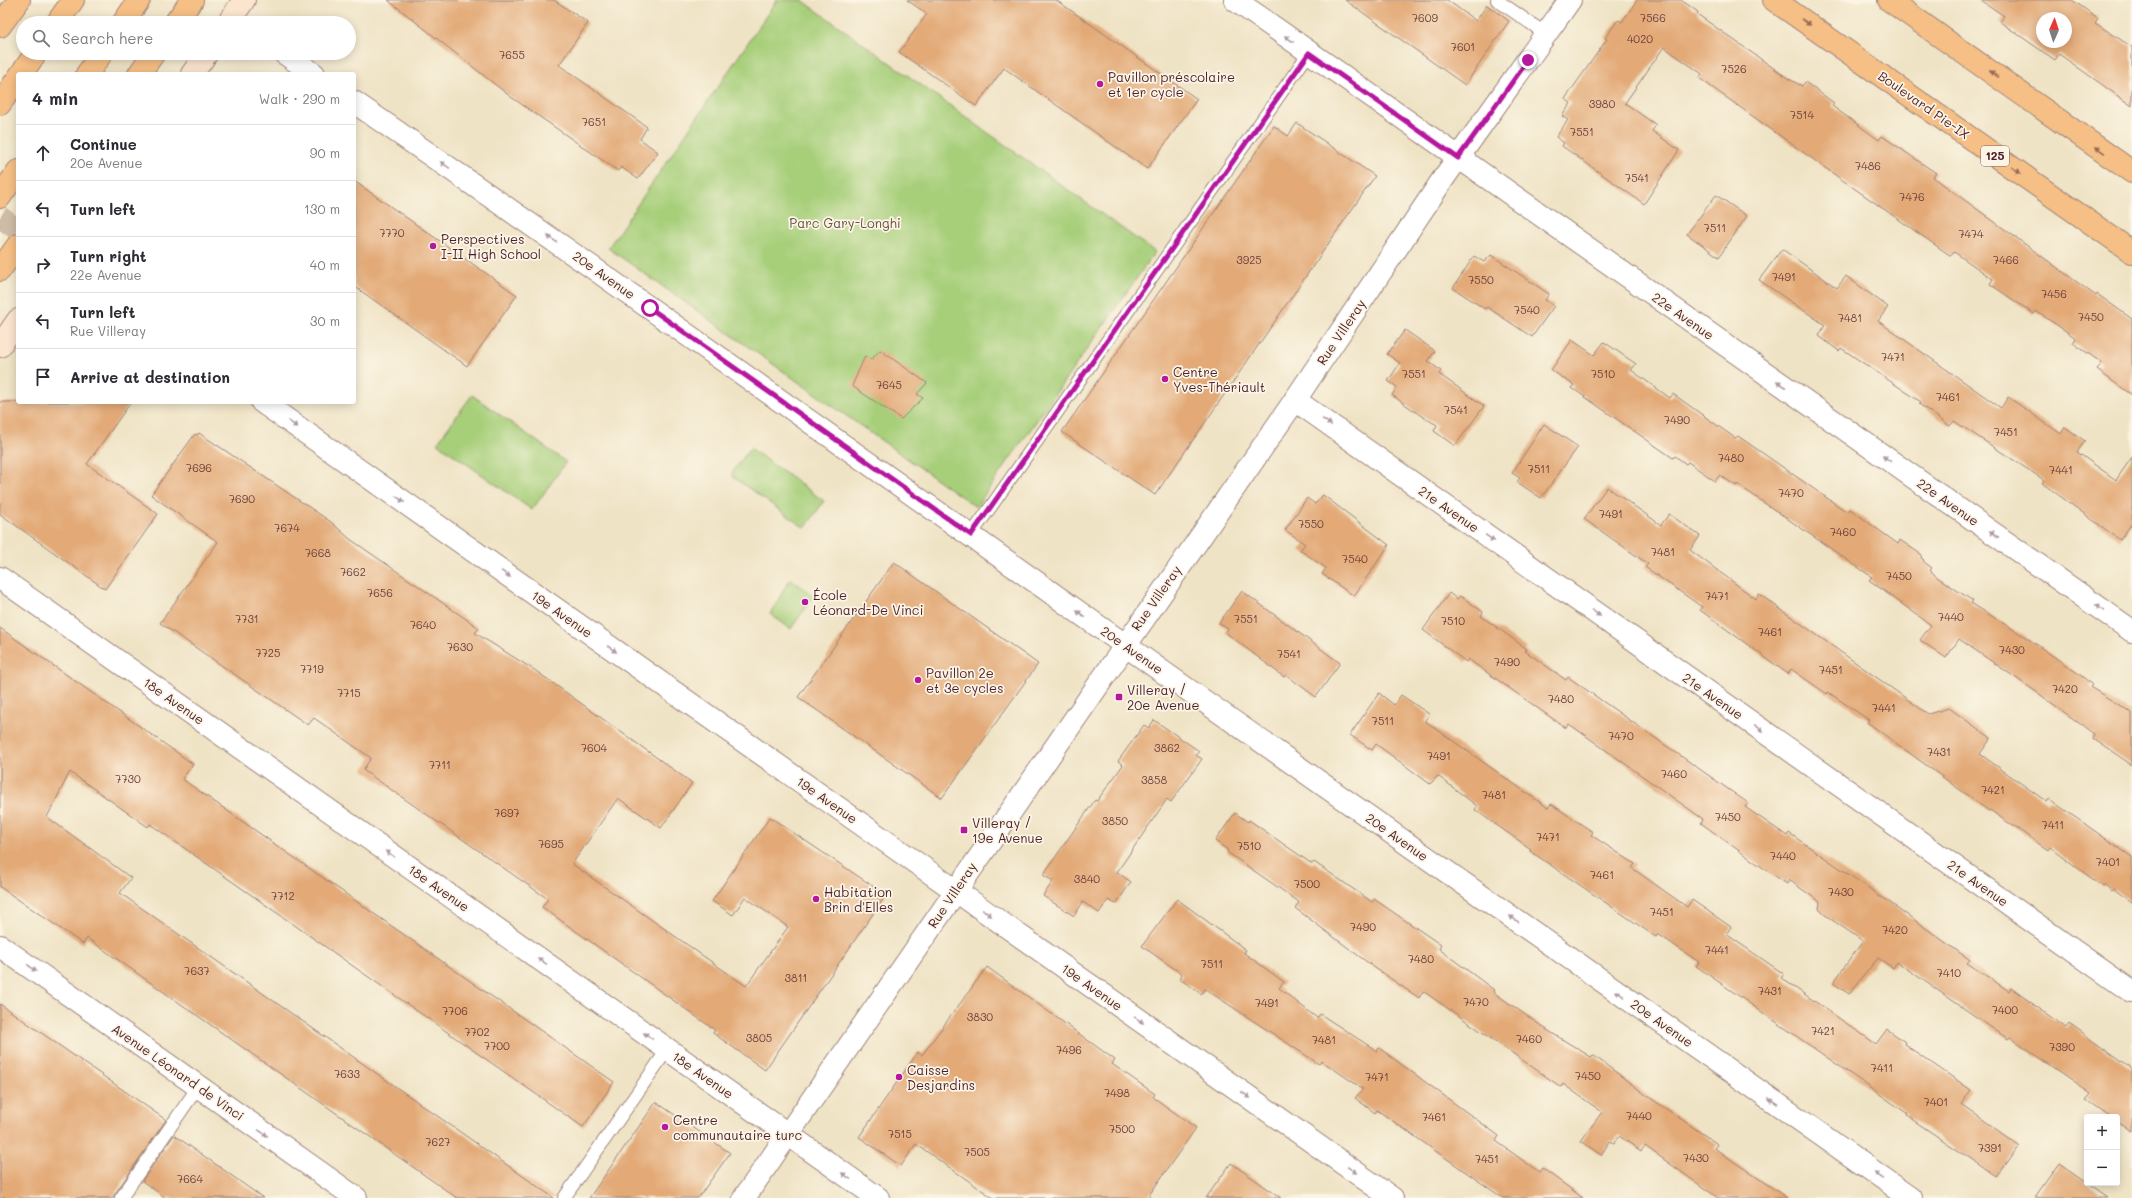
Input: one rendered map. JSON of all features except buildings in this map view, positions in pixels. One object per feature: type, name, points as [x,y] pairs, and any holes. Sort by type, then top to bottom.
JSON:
[{"type":"main road","points":[[0,26],[19,0]]},
{"type":"main road","points":[[62,16],[73,0]]},
{"type":"main road","points":[[128,16],[140,0]]},
{"type":"main road","points":[[180,16],[192,0]]},
{"type":"main road","name":"Boulevard Pie-IX","points":[[1774,0],[2132,252]]},
{"type":"main road","points":[[1889,0],[2132,172]]},
{"type":"main road","points":[[22,72],[31,60]]},
{"type":"main road","points":[[88,72],[97,60]]},
{"type":"main road","points":[[193,72],[202,60]]},
{"type":"main road","points":[[0,104],[16,81]]},
{"type":"main road","points":[[0,197],[16,174]]},
{"type":"main road","points":[[0,270],[16,248]]},
{"type":"main road","points":[[0,346],[16,323]]},
{"type":"street","name":"22e Avenue","points":[[1235,0],[2132,631]]},
{"type":"street","name":"Rue Villeray","points":[[744,1198],[1124,645],[1295,400],[1458,158],[1570,0]]},
{"type":"street","points":[[294,60],[311,72]]},
{"type":"street","name":"20e Avenue","points":[[356,103],[1911,1198]]},
{"type":"street","name":"21e Avenue","points":[[1295,400],[2132,992]]},
{"type":"street","name":"19e Avenue","points":[[265,404],[1392,1198]]},
{"type":"street","name":"18e Avenue","points":[[0,578],[878,1198]]},
{"type":"street","name":"Avenue Léonard de Vinci","points":[[0,946],[356,1198]]},
{"type":"lane","points":[[1497,0],[1546,34]]},
{"type":"lane","points":[[971,535],[1309,53]]},
{"type":"lane","points":[[564,1198],[667,1050]]},
{"type":"lane","points":[[121,1198],[198,1087]]},
{"type":"green space","name":"Parc Gary-Longhi","points":[[777,0],[802,0],[1155,252],[976,507],[608,248]]},
{"type":"green space","points":[[472,395],[566,462],[532,510],[437,443]]},
{"type":"green space","points":[[750,448],[824,501],[806,527],[802,526],[733,477],[732,473]]},
{"type":"green space","points":[[790,579],[814,595],[791,629],[770,614]]},
{"type":"tunnel","points":[[0,217],[16,229]]},
{"type":"place","name":"Pavillon préscolaire et 1er cycle","points":[[1100,84]]},
{"type":"place","name":"Perspectives I-II High School","points":[[433,246]]},
{"type":"place","name":"Centre Yves-Thériault","points":[[1165,379]]},
{"type":"place","name":"École Léonard-De Vinci","points":[[805,602]]},
{"type":"place","name":"Pavillon 2e et 3e cycles","points":[[918,680]]},
{"type":"place","name":"Villeray / 20e Avenue","points":[[1119,697]]},
{"type":"place","name":"Villeray / 19e Avenue","points":[[964,830]]},
{"type":"place","name":"Habitation Brin d'Elles","points":[[816,899]]},
{"type":"place","name":"Caisse Desjardins","points":[[899,1077]]},
{"type":"place","name":"Centre communautaire turc","points":[[665,1127]]},
{"type":"route","points":[[650,308],[971,535],[1309,53],[1458,158],[1528,60]]}]
